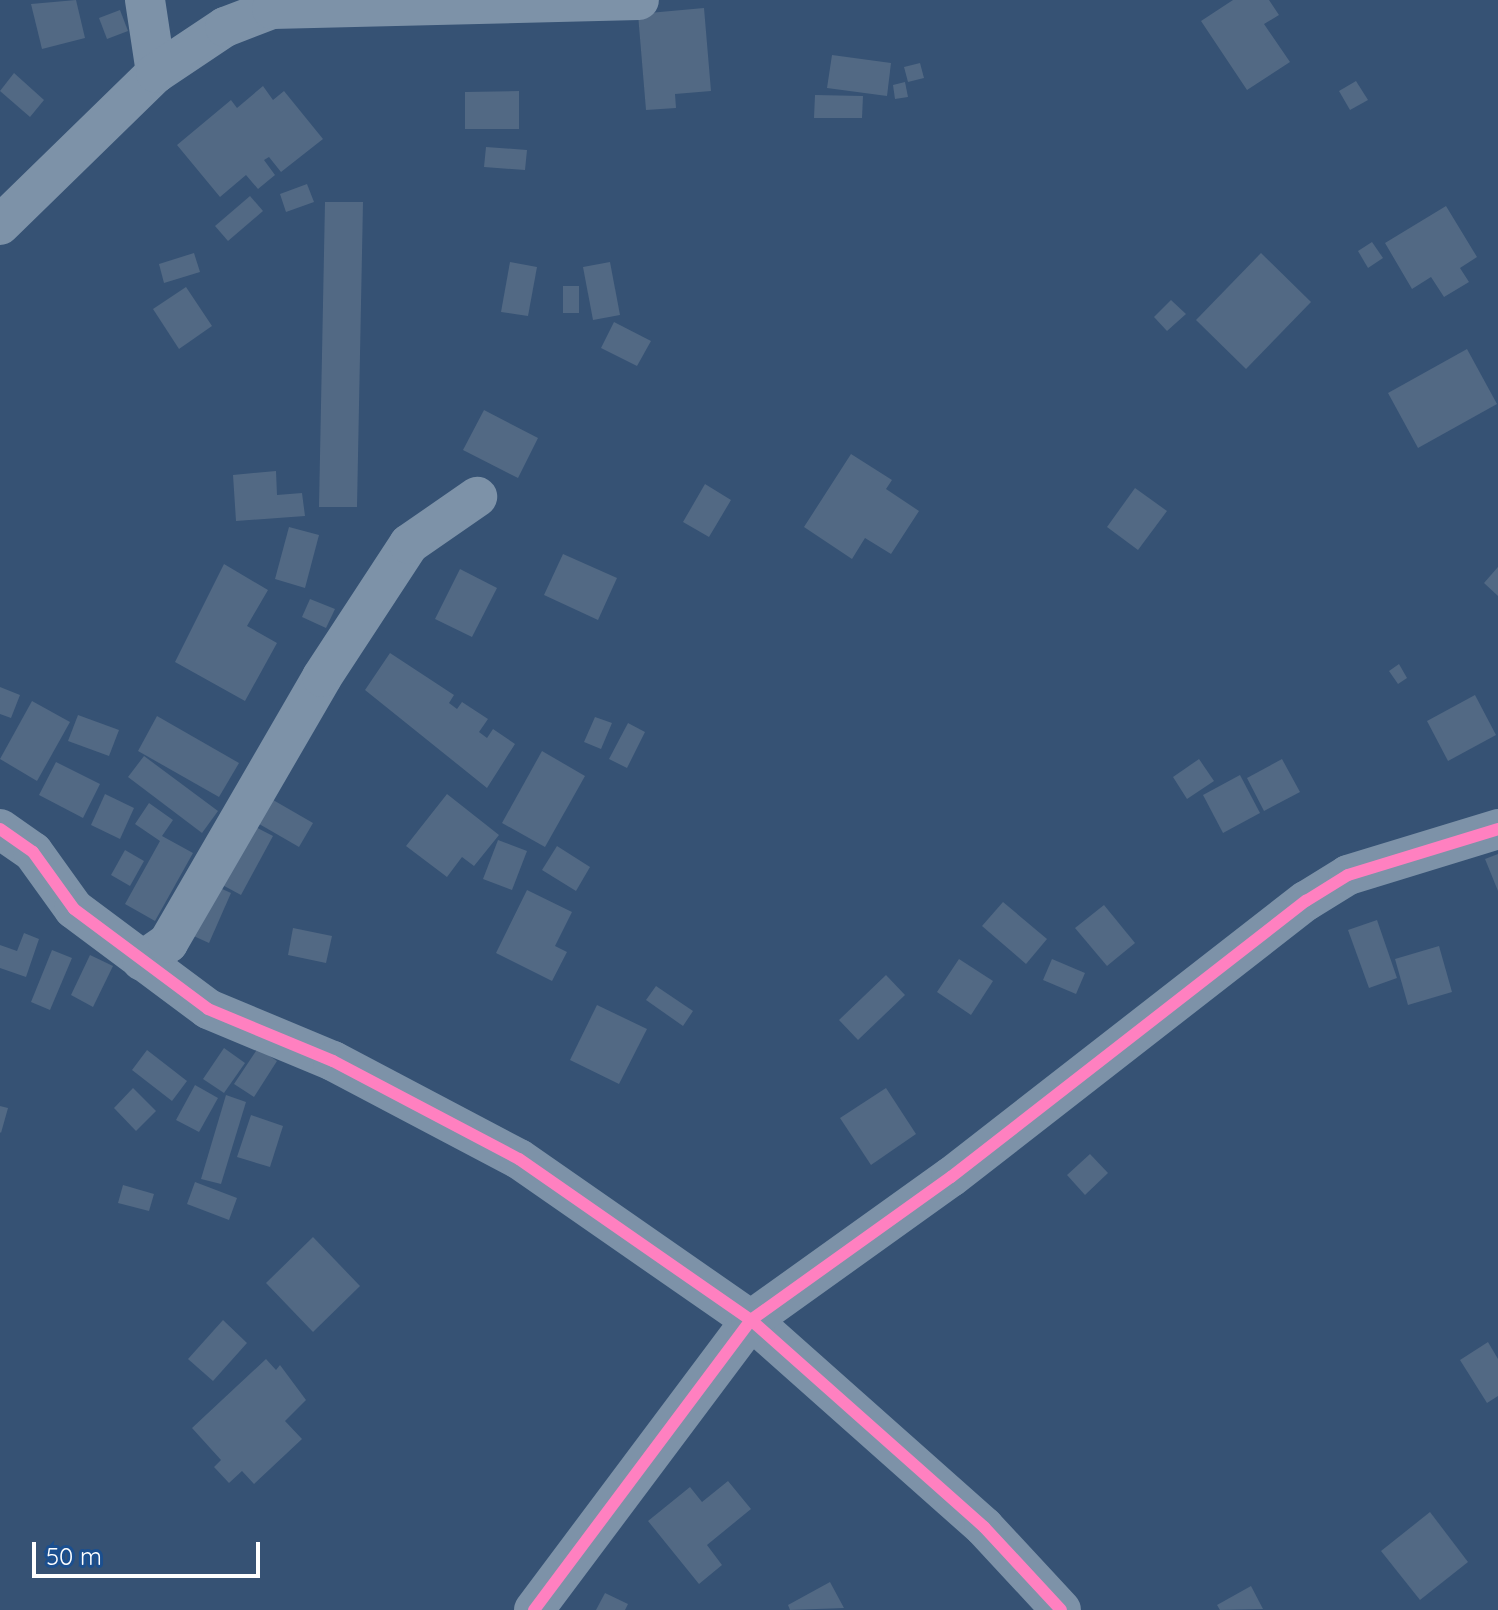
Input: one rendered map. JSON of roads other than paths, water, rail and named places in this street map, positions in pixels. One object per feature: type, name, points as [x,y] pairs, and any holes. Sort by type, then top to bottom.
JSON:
[{"type":"street","points":[[145,0],[156,73]]},
{"type":"street","points":[[0,225],[156,73],[225,27],[272,9],[639,0]]},
{"type":"street","points":[[142,961],[168,943],[322,677],[409,544],[477,497]]},
{"type":"street","points":[[0,829],[33,852],[74,909],[208,1009],[333,1061],[519,1159],[751,1320],[984,1527],[1061,1610]]},
{"type":"street","points":[[534,1610],[751,1320],[951,1177],[1306,901],[1348,875],[1498,829]]}]
